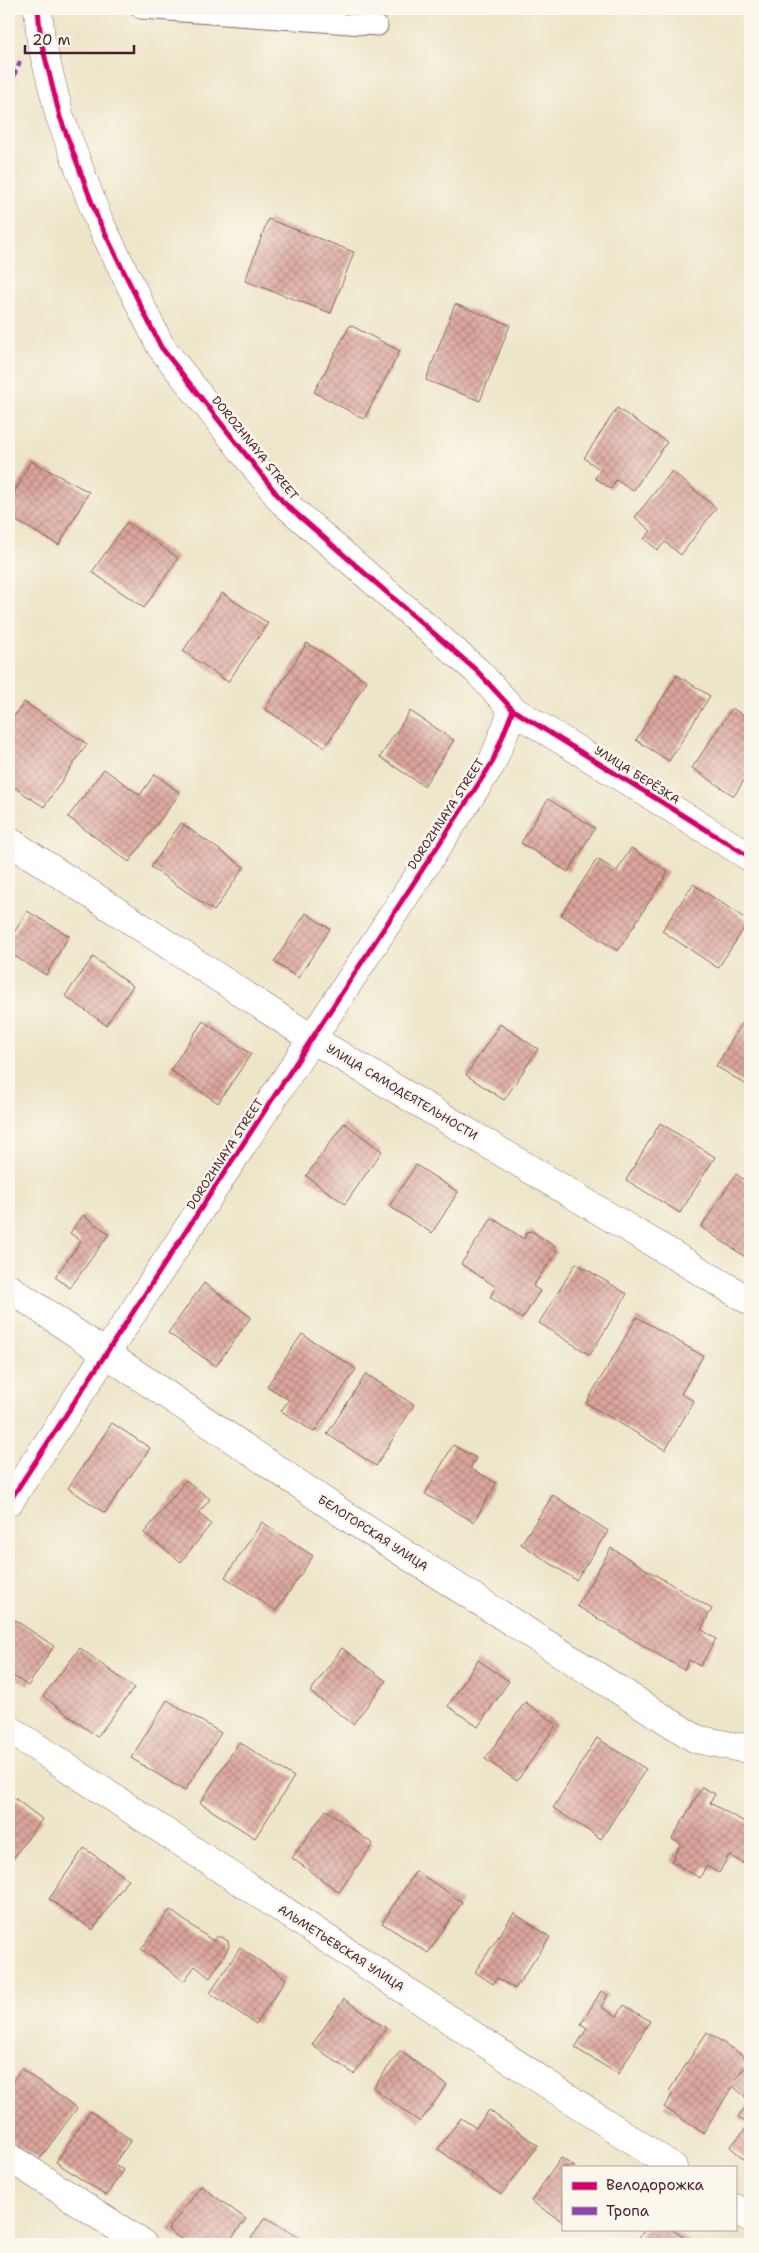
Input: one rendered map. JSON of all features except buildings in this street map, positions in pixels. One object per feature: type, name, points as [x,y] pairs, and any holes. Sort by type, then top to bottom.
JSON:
[{"type":"street","name":"DOROZHNAYA STREET","points":[[9,1502],[492,763],[513,710],[478,671],[283,502],[160,347],[98,219],[60,117],[41,41],[38,9]]},
{"type":"street","name":"УЛИЦА БЕРЁЗКА","points":[[513,710],[750,857]]},
{"type":"street","name":"УЛИЦА САМОДЕЯТЕЛЬНОСТИ","points":[[9,841],[311,1038],[750,1301]]},
{"type":"street","name":"БЕЛОГОРСКАЯ УЛИЦА","points":[[9,1288],[108,1353],[355,1522],[696,1739],[741,1748],[750,1746]]},
{"type":"street","name":"АЛЬМЕТЬЕВСКАЯ УЛИЦА","points":[[9,1729],[671,2166]]},
{"type":"street","points":[[9,2157],[143,2244]]},
{"type":"street","points":[[736,2209],[750,2218]]},
{"type":"lane","points":[[141,9],[378,26]]},
{"type":"marked path","points":[[9,89],[20,61]]},
{"type":"cycle path","points":[[38,9],[41,41],[60,117],[98,219],[161,347],[283,502],[477,671],[513,710],[750,857]]},
{"type":"cycle path","points":[[9,1502],[492,763],[513,710]]}]
